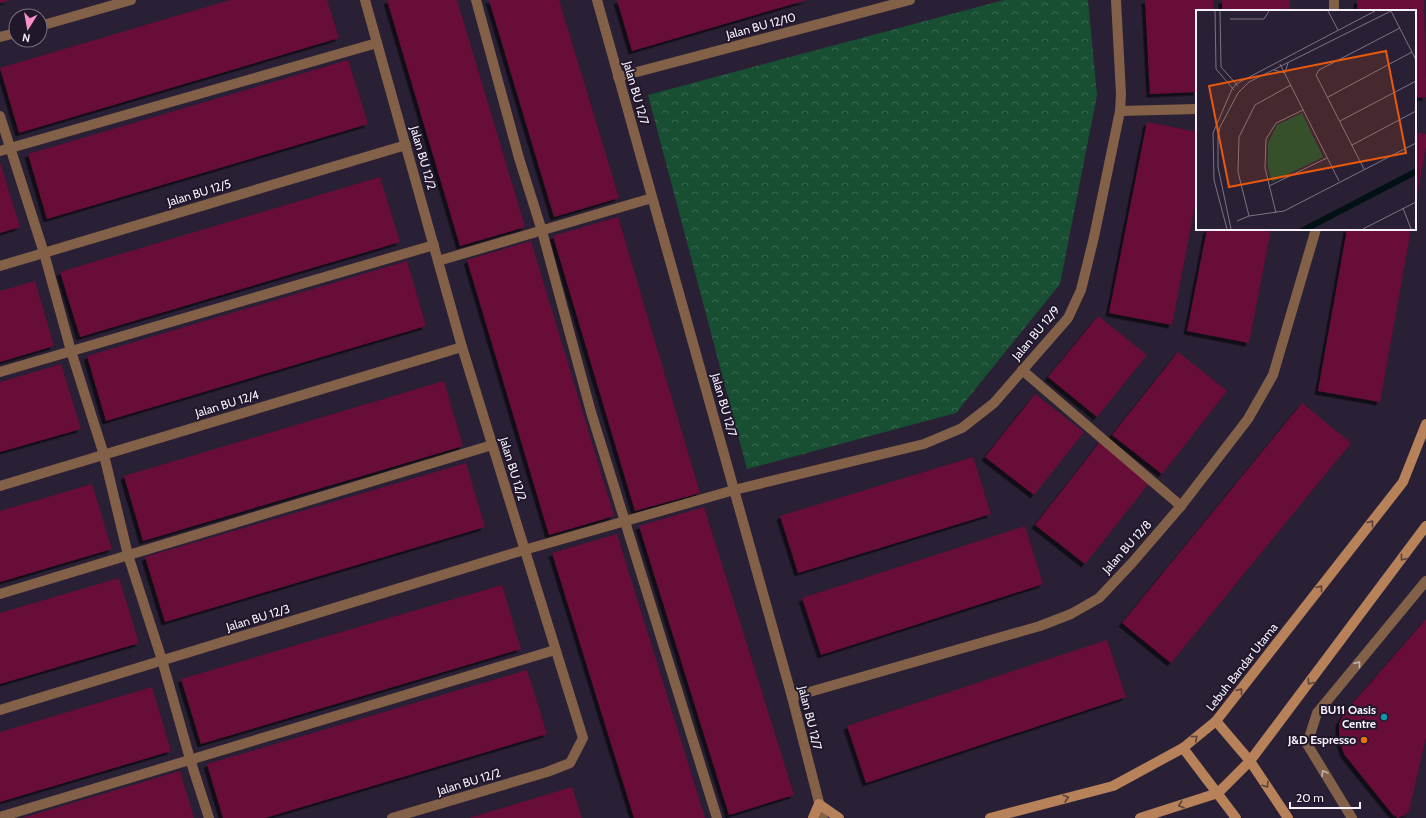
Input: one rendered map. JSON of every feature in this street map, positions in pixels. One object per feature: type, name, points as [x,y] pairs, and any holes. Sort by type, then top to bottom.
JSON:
[{"type":"main road","name":"Lebuh Bandar Utama","points":[[990,818],[1113,786],[1183,748],[1216,721],[1403,482],[1426,424]]},
{"type":"main road","points":[[1140,818],[1218,793],[1250,761],[1425,531]]},
{"type":"main road","points":[[1216,721],[1250,761],[1288,818]]},
{"type":"main road","points":[[1183,748],[1236,818]]},
{"type":"main road","points":[[814,818],[819,804],[839,818]]},
{"type":"street","points":[[48,24],[131,0]]},
{"type":"street","name":"Jalan BU 12/2","points":[[365,0],[462,347],[583,738],[570,763],[547,772],[392,818]]},
{"type":"street","points":[[476,0],[519,158],[542,231],[591,412],[717,818]]},
{"type":"street","name":"Jalan BU 12/7","points":[[596,0],[792,698],[823,818]]},
{"type":"street","name":"Jalan BU 12/10","points":[[618,77],[910,0]]},
{"type":"street","name":"Jalan BU 12/9","points":[[625,522],[734,490],[924,444],[962,428],[994,403],[1068,318],[1081,290],[1094,237],[1120,111],[1121,94],[1116,0]]},
{"type":"street","points":[[5,150],[377,43]]},
{"type":"street","points":[[1120,111],[1196,109]]},
{"type":"street","points":[[0,116],[5,150],[44,253],[71,351],[104,455],[128,555],[162,660],[190,759],[209,818]]},
{"type":"street","name":"Jalan BU 12/5","points":[[0,266],[406,145]]},
{"type":"street","points":[[438,261],[652,198]]},
{"type":"street","name":"Jalan BU 12/8","points":[[792,698],[1040,626],[1071,614],[1099,598],[1132,563],[1181,506],[1248,419],[1273,375],[1316,230]]},
{"type":"street","points":[[0,372],[434,245]]},
{"type":"street","name":"Jalan BU 12/4","points":[[0,486],[462,347]]},
{"type":"street","points":[[1022,370],[1181,506]]},
{"type":"street","points":[[0,594],[492,445]]},
{"type":"street","name":"Jalan BU 12/3","points":[[0,710],[524,550],[625,522]]},
{"type":"street","points":[[1352,818],[1307,744],[1318,713],[1426,581]]},
{"type":"street","points":[[0,817],[555,650]]},
{"type":"green space","points":[[1004,0],[1088,0],[1097,95],[1060,284],[956,413],[747,469],[648,95]]},
{"type":"building","points":[[0,0],[10,0],[0,3]]},
{"type":"building","points":[[230,0],[327,0],[339,38],[19,133],[0,68]]},
{"type":"building","points":[[387,0],[457,0],[525,227],[460,246]]},
{"type":"building","points":[[489,0],[559,0],[619,198],[554,217]]},
{"type":"building","points":[[617,0],[807,0],[632,51]]},
{"type":"building","points":[[1145,0],[1213,0],[1214,10],[1196,10],[1196,92],[1150,94]]},
{"type":"building","points":[[1222,0],[1290,0],[1290,10],[1222,10]]},
{"type":"building","points":[[1357,0],[1424,0],[1426,97],[1416,98],[1416,10],[1357,10]]},
{"type":"building","points":[[348,60],[368,124],[47,219],[28,154]]},
{"type":"building","points":[[1147,122],[1196,132],[1196,200],[1172,325],[1109,313]]},
{"type":"building","points":[[1416,132],[1426,134],[1426,146],[1416,203]]},
{"type":"building","points":[[0,162],[20,227],[0,233]]},
{"type":"building","points":[[380,177],[400,242],[80,337],[60,272]]},
{"type":"building","points":[[618,217],[700,493],[635,511],[553,236]]},
{"type":"building","points":[[1207,230],[1271,230],[1249,343],[1187,331]]},
{"type":"building","points":[[1347,230],[1411,230],[1380,402],[1318,391]]},
{"type":"building","points":[[531,241],[614,516],[549,535],[467,260]]},
{"type":"building","points":[[407,261],[426,326],[106,421],[87,356]]},
{"type":"building","points":[[35,281],[54,346],[0,362],[0,291]]},
{"type":"building","points":[[1098,316],[1147,355],[1097,417],[1048,377]]},
{"type":"building","points":[[1178,352],[1227,391],[1162,474],[1112,435]]},
{"type":"building","points":[[61,364],[81,429],[0,452],[0,382]]},
{"type":"building","points":[[444,381],[463,446],[143,541],[124,476]]},
{"type":"building","points":[[1035,394],[1084,432],[1034,495],[985,457]]},
{"type":"building","points":[[1302,403],[1351,443],[1171,663],[1122,623]]},
{"type":"building","points":[[1100,442],[1150,482],[1085,564],[1035,525]]},
{"type":"building","points":[[973,457],[991,514],[798,573],[780,516]]},
{"type":"building","points":[[466,463],[485,527],[165,622],[145,557]]},
{"type":"building","points":[[92,484],[112,549],[0,582],[0,511]]},
{"type":"building","points":[[704,507],[794,795],[729,815],[639,526]]},
{"type":"building","points":[[1025,526],[1043,584],[821,655],[802,598]]},
{"type":"building","points":[[617,534],[705,818],[634,818],[552,553]]},
{"type":"building","points":[[119,578],[139,643],[0,684],[0,613]]},
{"type":"building","points":[[502,585],[521,649],[201,744],[181,679]]},
{"type":"building","name":"BU11 Oasis Centre","points":[[1426,619],[1426,737],[1409,811],[1405,815],[1398,818],[1393,815],[1344,754],[1339,739],[1339,723],[1345,712]]},
{"type":"building","points":[[1107,640],[1126,697],[866,783],[847,726]]},
{"type":"building","points":[[527,670],[547,734],[265,818],[223,818],[207,764]]},
{"type":"building","points":[[152,687],[171,751],[0,802],[0,732]]},
{"type":"building","points":[[180,771],[194,818],[22,818]]},
{"type":"building","points":[[572,787],[582,818],[469,818]]},
{"type":"place","name":"BU11 Oasis Centre","points":[[1384,717]]},
{"type":"place","name":"J&D Espresso","points":[[1364,740]]}]
